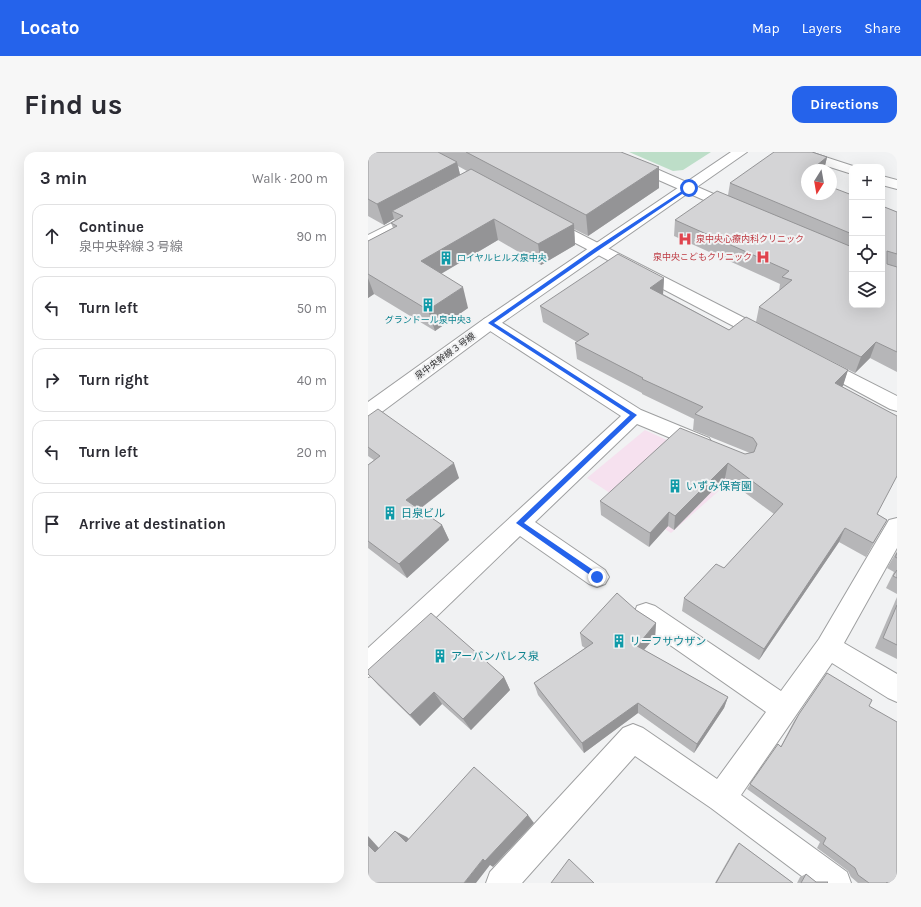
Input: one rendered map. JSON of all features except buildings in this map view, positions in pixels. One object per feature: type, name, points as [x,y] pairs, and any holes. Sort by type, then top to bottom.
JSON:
[{"type":"street","points":[[607,152],[751,215]]},
{"type":"street","name":"泉中央幹線３号線","points":[[368,412],[490,323],[740,152]]},
{"type":"street","points":[[797,152],[849,169]]},
{"type":"street","points":[[885,181],[897,186]]},
{"type":"street","points":[[368,241],[435,205]]},
{"type":"street","points":[[538,217],[779,343]]},
{"type":"street","points":[[490,323],[634,415],[720,451]]},
{"type":"street","points":[[807,357],[897,404]]},
{"type":"street","points":[[368,665],[634,415]]},
{"type":"street","points":[[519,523],[597,577]]},
{"type":"street","points":[[721,798],[828,647],[897,527]]},
{"type":"street","points":[[646,614],[784,709]]},
{"type":"street","points":[[828,647],[897,689]]},
{"type":"street","points":[[501,883],[633,738],[721,798],[836,883]]},
{"type":"shaded area","points":[[645,430],[739,473],[671,533],[587,478]]},
{"type":"green space","points":[[629,152],[711,152],[683,170],[673,171]]},
{"type":"place","name":"泉中央心療内科クリニック","points":[[685,239]]},
{"type":"place","name":"泉中央こどもクリニック","points":[[763,257]]},
{"type":"place","name":"ロイヤルヒルズ泉中央","points":[[446,258]]},
{"type":"place","name":"グランドール泉中央3","points":[[428,305]]},
{"type":"place","name":"いずみ保育園","points":[[675,486]]},
{"type":"place","name":"日泉ビル","points":[[390,513]]},
{"type":"place","name":"リーフサウザン","points":[[619,641]]},
{"type":"place","name":"アーバンパレス泉","points":[[440,656]]},
{"type":"route","points":[[597,577],[519,523],[634,415],[490,323],[689,188]]}]
